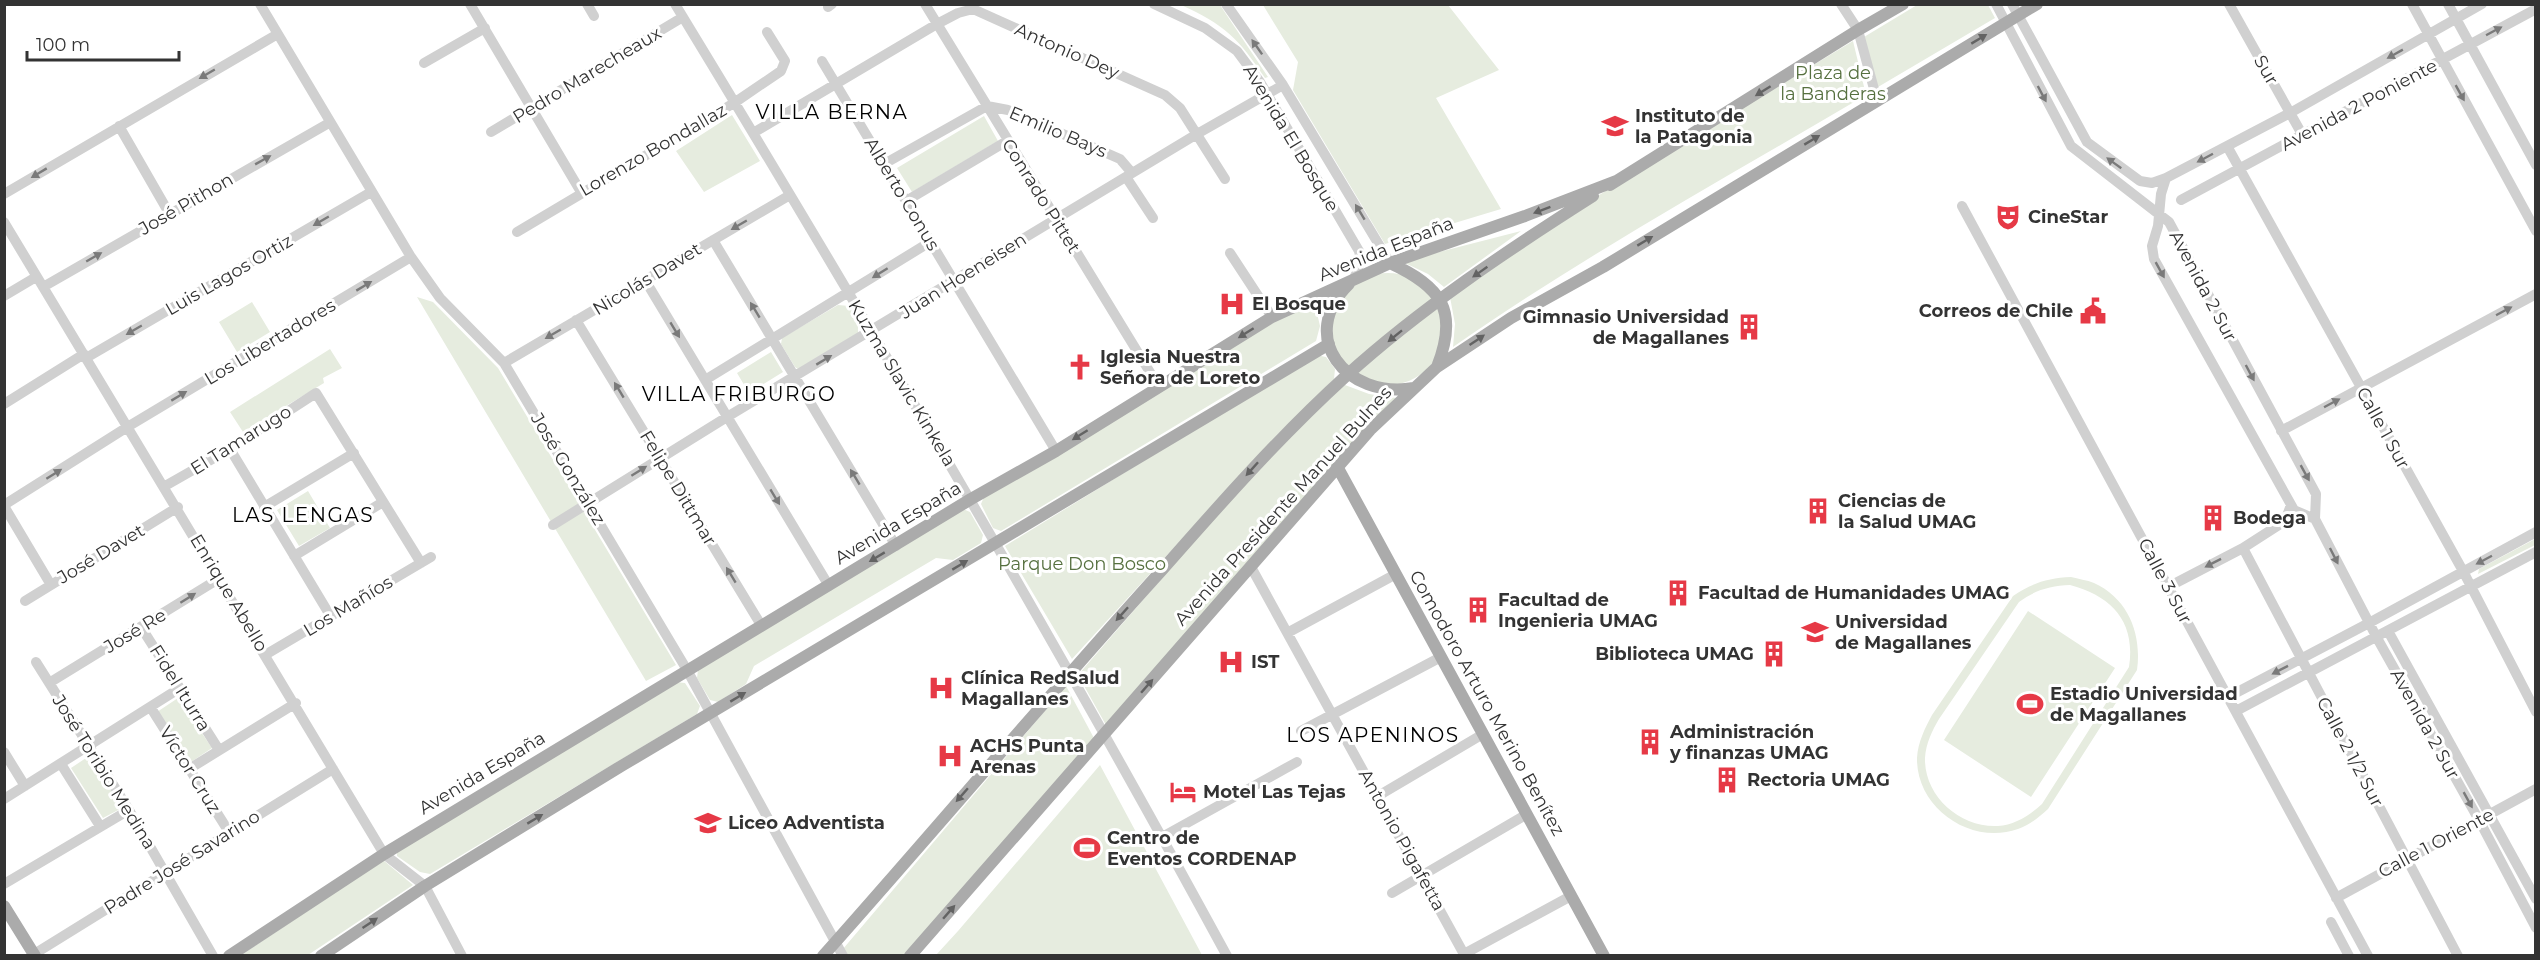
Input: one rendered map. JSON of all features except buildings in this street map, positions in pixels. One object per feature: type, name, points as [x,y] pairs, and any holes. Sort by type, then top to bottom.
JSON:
[{"type":"main road","name":"Avenida Presidente Manuel Bulnes","points":[[823,956],[1069,672],[1280,438],[1348,374],[1440,300],[1543,227],[1903,4]]},
{"type":"main road","name":"Avenida Presidente Manuel Bulnes","points":[[910,956],[1370,430],[1437,367],[1510,318],[1603,267],[2005,23],[2015,10],[2037,4]]},
{"type":"main road","name":"Avenida España","points":[[229,956],[384,854],[971,499],[1056,451],[1272,317],[1390,263],[1525,216],[1616,181]]},
{"type":"main road","points":[[1390,263],[1421,280],[1440,300],[1447,327],[1446,339],[1437,367]]},
{"type":"main road","points":[[1354,279],[1340,293],[1330,312],[1329,344],[1336,360],[1348,374],[1358,381],[1382,390],[1414,388]]},
{"type":"main road","points":[[321,956],[425,886],[1329,344]]},
{"type":"main road","name":"Comodoro Arturo Merino Benítez","points":[[1338,468],[1604,956]]},
{"type":"main road","points":[[4,906],[33,955]]},
{"type":"street","name":"José González","points":[[260,4],[276,35],[411,257],[440,298],[504,363],[589,502],[687,670],[843,956]]},
{"type":"street","points":[[470,4],[582,192]]},
{"type":"street","points":[[586,4],[594,16]]},
{"type":"street","name":"Kuzma Slavic Kinkela","points":[[675,4],[971,499],[1105,734],[1227,956]]},
{"type":"street","name":"Conrado Pittet","points":[[925,4],[1159,387]]},
{"type":"street","name":"Avenida El Bosque","points":[[1154,4],[1206,28],[1237,51],[1266,94],[1359,251],[1361,260],[1354,279]]},
{"type":"street","name":"Avenida El Bosque","points":[[1226,4],[1283,85],[1390,263]]},
{"type":"street","points":[[1841,4],[1858,30],[1877,100]]},
{"type":"street","points":[[1996,4],[2071,146],[2159,214],[2166,178]]},
{"type":"street","name":"Sur","points":[[2229,4],[2303,136]]},
{"type":"street","points":[[2412,4],[2535,231]]},
{"type":"street","points":[[2448,4],[2535,165]]},
{"type":"street","name":"Avenida 2 Poniente","points":[[2166,178],[2290,112],[2482,4]]},
{"type":"street","name":"Antonio Dey","points":[[753,133],[937,24],[958,13],[973,9],[1165,96],[1180,108],[1225,179]]},
{"type":"street","name":"Avenida 2 Poniente","points":[[2181,200],[2535,9]]},
{"type":"street","points":[[2015,10],[2086,142],[2140,181],[2152,183],[2166,178]]},
{"type":"street","name":"Pedro Marecheaux","points":[[491,132],[683,17]]},
{"type":"street","points":[[424,63],[485,28]]},
{"type":"street","name":"Lorenzo Bondallaz","points":[[517,232],[734,102],[781,71],[785,61],[767,32]]},
{"type":"street","points":[[4,194],[276,35]]},
{"type":"street","name":"Alberto Conus","points":[[822,61],[1056,451]]},
{"type":"street","name":"Juan Hoeneisen","points":[[553,525],[1055,219],[1283,85]]},
{"type":"street","name":"Emilio Bays","points":[[884,164],[987,106],[1008,110],[1120,159],[1153,218]]},
{"type":"street","name":"José Pithon","points":[[43,287],[168,213],[330,123]]},
{"type":"street","points":[[118,126],[168,213]]},
{"type":"street","points":[[906,201],[1007,141]]},
{"type":"street","name":"Calle 1 Sur","points":[[2227,146],[2463,571],[2535,712]]},
{"type":"street","name":"Luis Lagos Ortiz","points":[[4,404],[371,192]]},
{"type":"street","name":"Nicolás Davet","points":[[504,363],[790,195]]},
{"type":"street","name":"Calle 3 Sur","points":[[1962,206],[2367,956]]},
{"type":"street","name":"Avenida 2 Sur","points":[[2159,214],[2169,222],[2316,494],[2315,519],[2376,638],[2479,820],[2535,928]]},
{"type":"street","name":"Avenida 2 Sur","points":[[2159,214],[2152,246],[2154,259],[2291,505]]},
{"type":"street","name":"Enrique Abello","points":[[4,222],[296,703],[384,854],[425,886],[462,956]]},
{"type":"street","points":[[713,240],[896,546]]},
{"type":"street","points":[[705,380],[930,242]]},
{"type":"street","points":[[1230,253],[1272,317]]},
{"type":"street","name":"Los Libertadores","points":[[129,426],[411,257]]},
{"type":"street","points":[[4,296],[36,277]]},
{"type":"street","points":[[645,280],[829,586]]},
{"type":"street","points":[[2281,431],[2535,294]]},
{"type":"street","name":"Felipe Dittmar","points":[[576,320],[762,625]]},
{"type":"street","name":"El Tamarugo","points":[[165,486],[230,449],[316,393],[354,453]]},
{"type":"street","points":[[51,585],[4,506],[129,426]]},
{"type":"street","points":[[230,449],[331,617]]},
{"type":"street","points":[[264,507],[354,453],[421,563]]},
{"type":"street","points":[[294,556],[383,502]]},
{"type":"street","points":[[2168,587],[2243,548],[2285,521],[2291,505]]},
{"type":"street","points":[[2291,505],[2297,513],[2315,519]]},
{"type":"street","name":"José Davet","points":[[25,601],[178,507]]},
{"type":"street","points":[[2228,696],[2369,623],[2535,532]]},
{"type":"street","name":"Calle 2 1/2 Sur","points":[[2243,548],[2458,956]]},
{"type":"street","points":[[2236,711],[2535,552]]},
{"type":"street","name":"Los Mañíos","points":[[265,655],[431,557]]},
{"type":"street","name":"Antonio Pigafetta","points":[[1251,567],[1289,632],[1464,955]]},
{"type":"street","points":[[1289,632],[1396,574]]},
{"type":"street","name":"José Re","points":[[49,683],[220,578]]},
{"type":"street","name":"Fidel Iturra","points":[[141,627],[219,750]]},
{"type":"street","name":"Avenida 2 Sur","points":[[2388,631],[2535,899]]},
{"type":"street","points":[[1301,731],[1441,657]]},
{"type":"street","name":"José Toribio Medina","points":[[36,662],[129,810],[213,956]]},
{"type":"street","points":[[4,799],[180,688]]},
{"type":"street","points":[[189,769],[296,703]]},
{"type":"street","name":"Víctor Cruz","points":[[151,708],[229,832]]},
{"type":"street","points":[[1378,796],[1483,734]]},
{"type":"street","points":[[4,752],[25,786]]},
{"type":"street","points":[[1162,837],[1297,762]]},
{"type":"street","points":[[61,764],[100,826]]},
{"type":"street","name":"Padre José Savarino","points":[[33,955],[333,769]]},
{"type":"street","name":"Calle 1 Oriente","points":[[2336,898],[2535,789]]},
{"type":"street","points":[[4,884],[129,810]]},
{"type":"street","points":[[1392,893],[1527,814]]},
{"type":"street","points":[[1464,955],[1571,896]]},
{"type":"street","points":[[2331,922],[2349,956]]},
{"type":"green space","points":[[1181,5],[1220,5],[1268,77],[1265,78],[1247,53],[1220,26]]},
{"type":"green space","points":[[1263,5],[1448,5],[1499,70],[1436,98],[1501,209],[1385,244],[1293,90],[1298,62]]},
{"type":"green space","points":[[1917,5],[1988,5],[1995,18],[1878,87],[1864,37]]},
{"type":"green space","name":"Plaza de la Banderas","points":[[1853,41],[1866,95],[1605,248],[1453,347],[1455,324],[1450,297],[1591,200]]},
{"type":"green space","points":[[732,115],[760,161],[704,192],[676,151]]},
{"type":"green space","points":[[984,116],[998,141],[912,192],[897,168]]},
{"type":"green space","points":[[1521,231],[1444,287],[1428,274],[1405,263],[1408,260]]},
{"type":"green space","points":[[1388,273],[1409,278],[1427,290],[1439,308],[1444,329],[1439,350],[1427,368],[1409,380],[1388,385],[1367,380],[1349,368],[1337,350],[1332,329],[1337,308],[1349,290],[1367,278]]},
{"type":"green space","points":[[417,297],[433,302],[498,368],[676,665],[646,681]]},
{"type":"green space","points":[[252,302],[270,332],[237,352],[219,322]]},
{"type":"green space","points":[[838,305],[849,306],[858,319],[858,333],[798,369],[781,344],[782,338]]},
{"type":"green space","points":[[1309,305],[1316,309],[1320,326],[1316,341],[1001,531],[993,528],[981,504],[984,497],[1301,306]]},
{"type":"green space","points":[[330,349],[342,368],[323,378],[324,383],[243,432],[230,412]]},
{"type":"green space","points":[[771,352],[783,372],[749,393],[737,373]]},
{"type":"green space","name":"Parque Don Bosco","points":[[1316,355],[1326,357],[1335,369],[1334,379],[1277,435],[1072,659],[1005,546]]},
{"type":"green space","points":[[1345,385],[1369,394],[1396,398],[1111,734],[1078,675],[1286,435]]},
{"type":"green space","points":[[308,491],[330,528],[299,546],[277,510]]},
{"type":"green space","points":[[963,509],[970,512],[983,535],[981,543],[953,560],[936,558],[754,666],[746,684],[718,702],[710,700],[697,678],[698,670]]},
{"type":"green space","points":[[2535,539],[2535,545],[2478,574],[2479,569]]},
{"type":"green space","name":"Estadio Universidad de Magallanes","points":[[2071,577],[2094,583],[2116,598],[2124,608],[2135,631],[2137,670],[2048,809],[2038,818],[2018,829],[2000,833],[1982,832],[1965,827],[1949,819],[1926,793],[1919,776],[1917,758],[1922,735],[1932,715],[2013,596],[2034,585]],"holes":[[[2070,585],[2098,596],[2118,613],[2129,637],[2129,667],[2042,804],[2016,822],[1998,826],[1970,822],[1947,807],[1938,797],[1926,772],[1927,747],[1936,724],[2019,602],[2043,589],[2056,586]]]},
{"type":"green space","name":"Estadio Universidad de Magallanes","points":[[2028,611],[2115,668],[2031,797],[1944,740]]},
{"type":"green space","points":[[676,682],[685,683],[700,706],[697,714],[430,874],[420,872],[397,856],[397,850]]},
{"type":"green space","points":[[1066,686],[1095,740],[910,955],[837,956]]},
{"type":"green space","points":[[178,698],[212,748],[191,762],[157,712]]},
{"type":"green space","points":[[89,756],[122,808],[103,818],[71,768]]},
{"type":"green space","name":"Centro de Eventos CORDENAP","points":[[1100,765],[1202,955],[936,955],[958,931]]},
{"type":"green space","points":[[383,860],[413,885],[308,955],[240,956]]},
{"type":"place","name":"Instituto de la Patagonia","points":[[1615,126]]},
{"type":"place","name":"CineStar","points":[[2008,217]]},
{"type":"place","name":"El Bosque","points":[[1232,304]]},
{"type":"place","name":"Correos de Chile","points":[[2093,311]]},
{"type":"place","name":"Gimnasio Universidad de Magallanes","points":[[1749,327]]},
{"type":"place","name":"Iglesia Nuestra Señora de Loreto","points":[[1080,367]]},
{"type":"place","name":"Ciencias de la Salud UMAG","points":[[1818,511]]},
{"type":"place","name":"Bodega","points":[[2213,518]]},
{"type":"place","name":"Facultad de Humanidades UMAG","points":[[1678,593]]},
{"type":"place","name":"Facultad de Ingenieria UMAG","points":[[1478,610]]},
{"type":"place","name":"Universidad de Magallanes","points":[[1815,632]]},
{"type":"place","name":"Biblioteca UMAG","points":[[1774,654]]},
{"type":"place","name":"IST","points":[[1231,662]]},
{"type":"place","name":"Clínica RedSalud Magallanes","points":[[941,688]]},
{"type":"place","name":"Estadio Universidad de Magallanes","points":[[2030,704]]},
{"type":"place","name":"Administración y finanzas UMAG","points":[[1650,742]]},
{"type":"place","name":"ACHS Punta Arenas","points":[[950,756]]},
{"type":"place","name":"Rectoria UMAG","points":[[1727,780]]},
{"type":"place","name":"Motel Las Tejas","points":[[1183,792]]},
{"type":"place","name":"Liceo Adventista","points":[[708,823]]},
{"type":"place","name":"Centro de Eventos CORDENAP","points":[[1087,848]]},
{"type":"district","name":"VILLA BERNA","points":[[832,112]]},
{"type":"district","name":"VILLA FRIBURGO","points":[[739,394]]},
{"type":"district","name":"LAS LENGAS","points":[[303,515]]},
{"type":"district","name":"LOS APENINOS","points":[[1373,735]]}]
